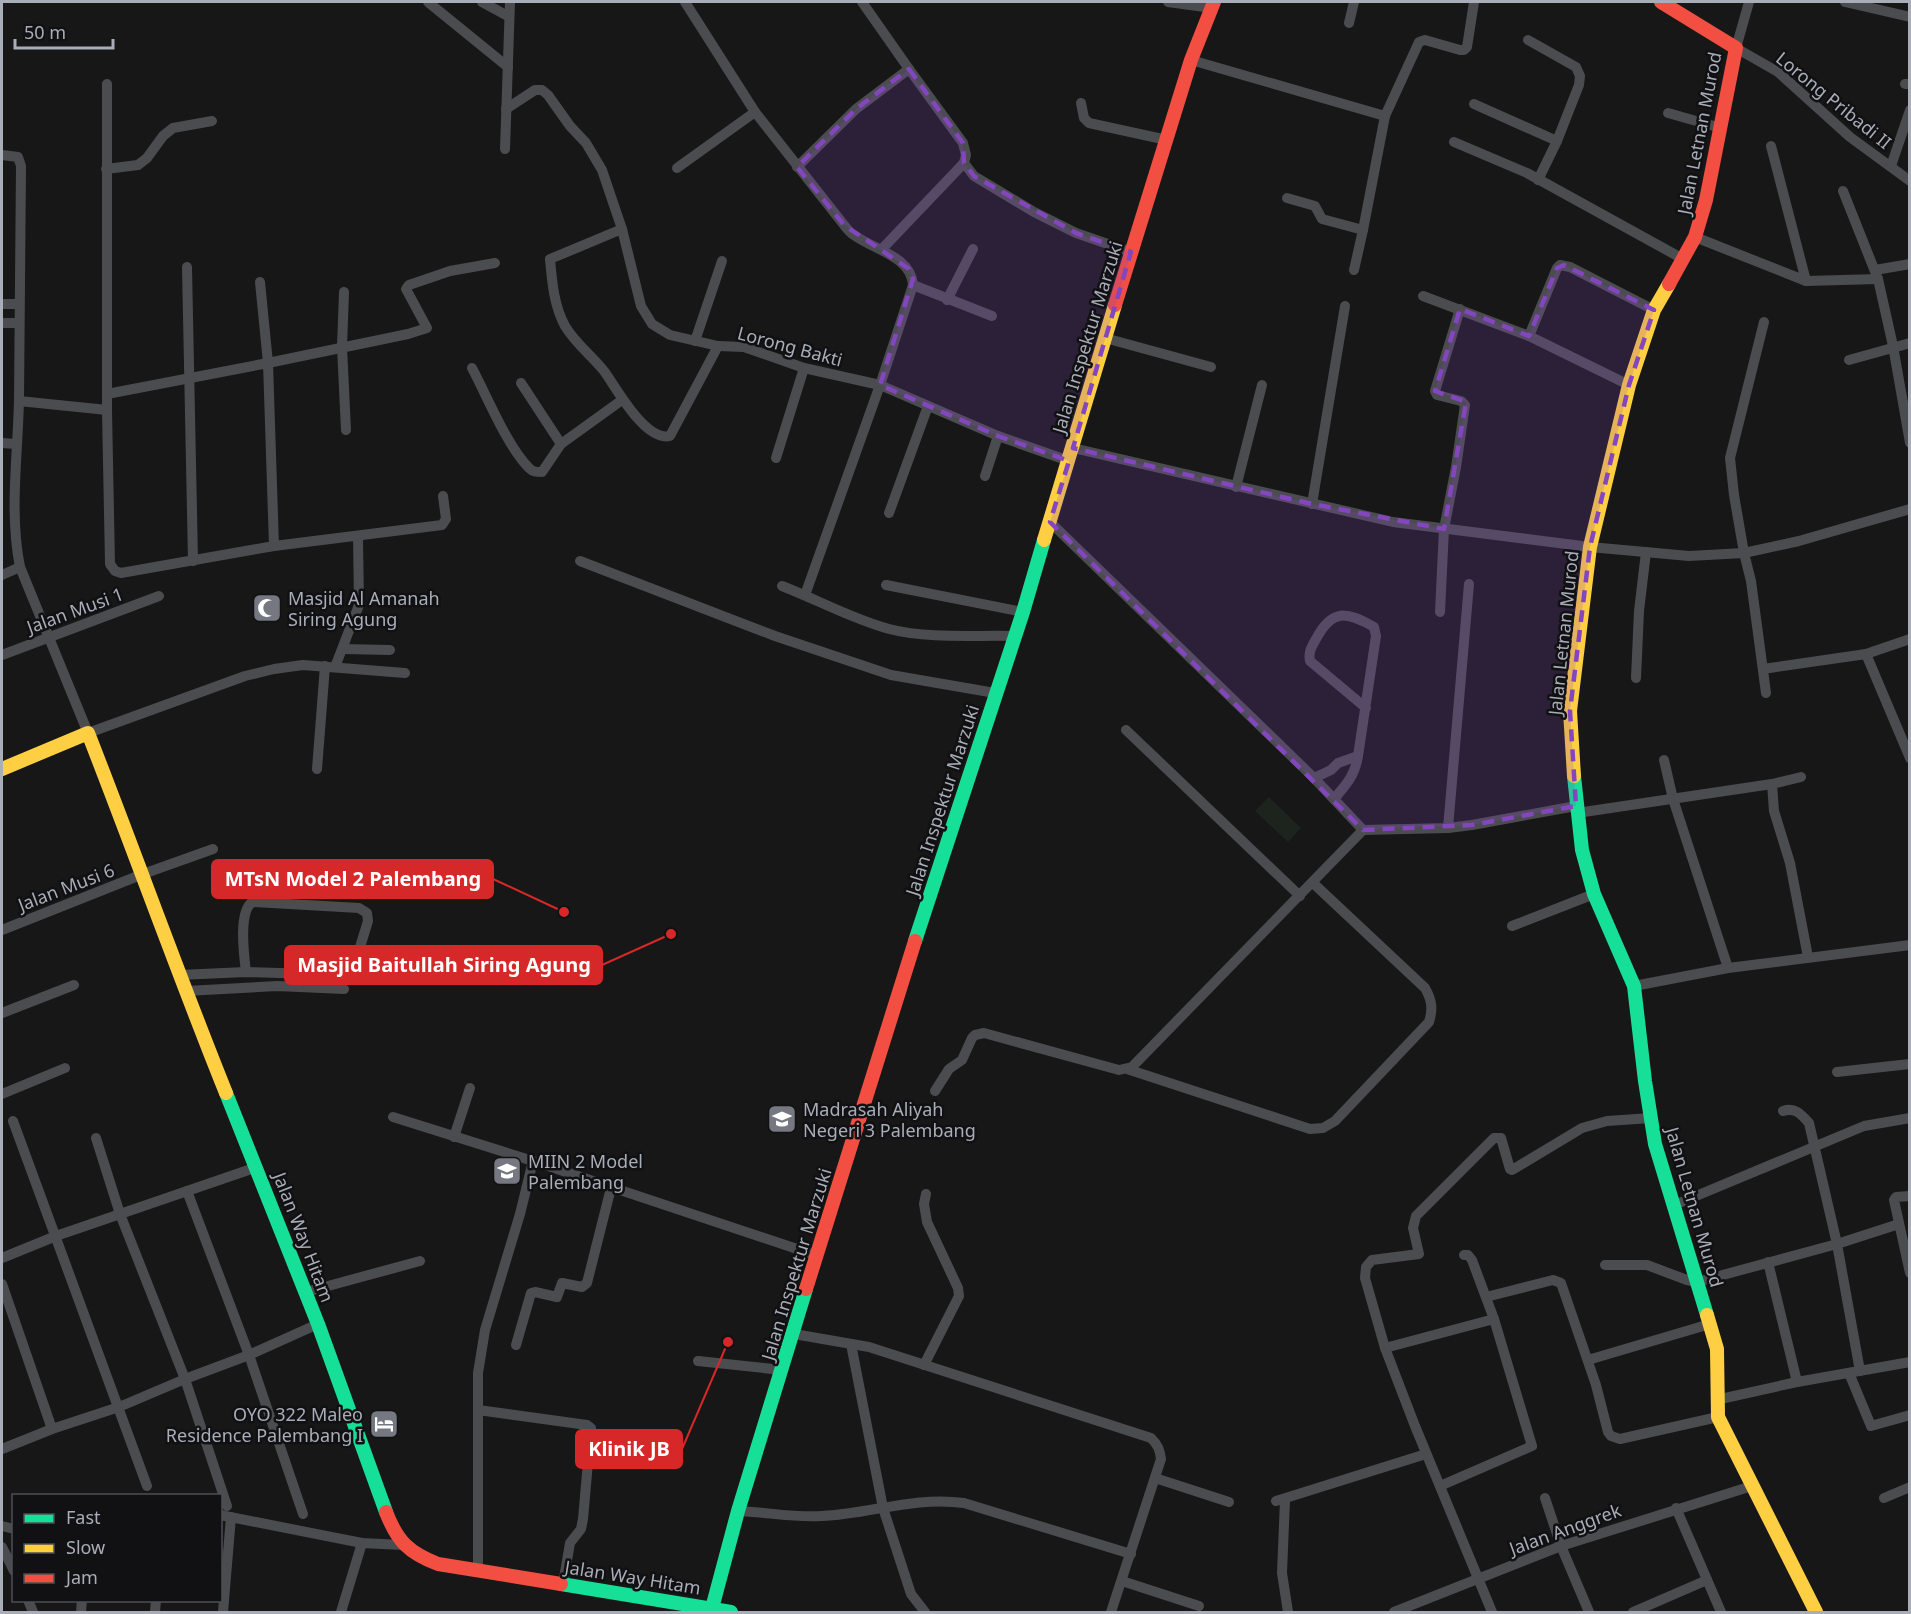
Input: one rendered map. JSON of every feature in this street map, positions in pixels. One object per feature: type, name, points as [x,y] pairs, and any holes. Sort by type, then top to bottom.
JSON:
[{"type":"street","points":[[429,2],[508,67]]},
{"type":"street","points":[[482,2],[508,16]]},
{"type":"street","points":[[505,149],[510,2]]},
{"type":"street","points":[[862,2],[963,143],[966,155],[964,163],[882,249]]},
{"type":"street","points":[[1168,2],[1213,5]]},
{"type":"street","points":[[1349,23],[1354,2]]},
{"type":"street","points":[[1354,270],[1364,230],[1385,116],[1419,42],[1425,40],[1460,51],[1467,47],[1474,2]]},
{"type":"street","name":"Jalan Letnan Murod","points":[[1661,2],[1736,48],[1706,200],[1695,237],[1654,310],[1629,385],[1590,547],[1570,711],[1577,809],[1582,850],[1594,894],[1634,986],[1655,1144],[1717,1349],[1716,1400],[1719,1417],[1816,1612]]},
{"type":"street","points":[[1736,48],[1749,2]]},
{"type":"street","points":[[1845,2],[1910,17]]},
{"type":"street","points":[[691,3],[755,112],[797,167],[855,236],[882,249],[909,269],[913,279],[880,385],[805,595]]},
{"type":"street","name":"Jalan Inspektur Marzuki","points":[[712,1610],[738,1511],[894,1005],[1023,612],[1191,60],[1213,5]]},
{"type":"street","points":[[1528,40],[1576,67],[1579,71],[1579,85],[1557,141],[1538,180]]},
{"type":"street","name":"Lorong Pribadi II","points":[[1736,48],[1778,72],[1850,137],[1910,181]]},
{"type":"street","points":[[1191,60],[1385,116]]},
{"type":"street","points":[[797,167],[856,109],[909,69]]},
{"type":"street","points":[[107,84],[107,410],[110,564],[115,571],[121,573],[274,546],[442,525],[446,519],[443,496]]},
{"type":"street","name":"Lorong Bakti","points":[[507,109],[535,90],[542,90],[586,143],[602,170],[622,229],[641,306],[652,324],[670,335],[718,346],[744,347],[804,368],[880,385],[998,436],[1071,454],[1236,487],[1393,522],[1590,547],[1689,556],[1744,553],[1799,541],[1910,509]]},
{"type":"street","points":[[1081,103],[1084,118],[1089,123],[1167,140]]},
{"type":"street","points":[[1474,104],[1557,141]]},
{"type":"street","points":[[1891,166],[1910,110]]},
{"type":"street","points":[[677,168],[755,112]]},
{"type":"street","points":[[1668,113],[1721,128]]},
{"type":"street","points":[[106,169],[138,165],[173,128],[212,121]]},
{"type":"street","points":[[1454,142],[1527,173],[1683,259]]},
{"type":"street","points":[[1771,146],[1806,281]]},
{"type":"street","points":[[2,155],[18,157],[21,163],[19,401],[16,444],[16,530],[20,567],[88,733]]},
{"type":"street","points":[[964,163],[974,176],[1034,212],[1076,233],[1131,252]]},
{"type":"street","points":[[1843,191],[1877,274],[1893,346],[1910,443]]},
{"type":"street","points":[[1287,198],[1315,206],[1322,219],[1364,230]]},
{"type":"street","points":[[622,229],[550,259],[553,293],[565,326],[604,372],[622,400],[639,420],[658,435],[669,436],[718,346]]},
{"type":"street","points":[[1695,237],[1806,281],[1877,274],[1910,264]]},
{"type":"street","points":[[947,300],[973,249]]},
{"type":"street","points":[[695,341],[722,261]]},
{"type":"street","points":[[108,394],[268,363],[427,328],[406,289],[409,285],[450,271],[495,263]]},
{"type":"street","points":[[1529,336],[1560,265],[1570,267],[1654,310]]},
{"type":"street","points":[[187,267],[193,561]]},
{"type":"street","points":[[260,282],[268,363],[274,546]]},
{"type":"street","points":[[913,285],[992,316]]},
{"type":"street","points":[[345,292],[342,347],[346,430]]},
{"type":"street","points":[[1423,296],[1529,336],[1629,385]]},
{"type":"street","points":[[2,304],[19,304]]},
{"type":"street","points":[[1312,504],[1345,306]]},
{"type":"street","points":[[1440,612],[1444,529],[1465,405],[1461,400],[1437,395],[1435,391],[1460,309]]},
{"type":"street","points":[[2,323],[19,322]]},
{"type":"street","points":[[1764,322],[1730,458],[1744,553],[1751,581],[1766,693]]},
{"type":"street","points":[[1105,338],[1211,367]]},
{"type":"street","points":[[1849,360],[1910,342]]},
{"type":"street","points":[[472,368],[511,443],[529,469],[535,472],[542,472],[561,444],[622,400]]},
{"type":"street","points":[[776,458],[804,368]]},
{"type":"street","points":[[521,383],[561,444]]},
{"type":"street","points":[[1236,487],[1262,385]]},
{"type":"street","points":[[19,401],[107,410]]},
{"type":"street","points":[[889,513],[928,406]]},
{"type":"street","points":[[985,476],[998,436]]},
{"type":"street","points":[[2,443],[16,444]]},
{"type":"street","points":[[1050,522],[1314,778],[1363,830]]},
{"type":"street","points":[[317,769],[330,667],[343,650],[359,605],[358,536]]},
{"type":"street","points":[[1636,678],[1639,611],[1646,552]]},
{"type":"street","points":[[580,561],[775,636],[891,675],[995,693]]},
{"type":"street","points":[[2,575],[20,567]]},
{"type":"street","points":[[1448,828],[1469,584]]},
{"type":"street","points":[[885,585],[1023,612]]},
{"type":"street","points":[[782,586],[864,621],[892,630],[930,634],[1014,636]]},
{"type":"street","name":"Jalan Musi 1","points":[[2,655],[159,596]]},
{"type":"street","points":[[1334,799],[1356,770],[1366,708],[1376,631],[1374,627],[1349,616],[1334,617],[1329,620],[1310,649],[1310,660],[1366,708]]},
{"type":"street","points":[[1763,669],[1866,654],[1910,639]]},
{"type":"street","points":[[343,650],[390,650]]},
{"type":"street","points":[[1866,654],[1910,758]]},
{"type":"street","points":[[2,769],[88,733],[245,676],[274,669],[303,665],[405,674]]},
{"type":"street","points":[[1126,730],[1300,896]]},
{"type":"street","name":"Jalan Way Hitam","points":[[88,733],[143,874],[179,975],[306,1292],[393,1530],[403,1545],[421,1558],[438,1564],[730,1612]]},
{"type":"street","points":[[1314,778],[1338,763],[1358,756]]},
{"type":"street","points":[[1664,760],[1673,799],[1728,968]]},
{"type":"street","points":[[935,1091],[949,1069],[962,1060],[972,1038],[979,1033],[1119,1070],[1127,1069],[1139,1062],[1363,830],[1448,828],[1473,825],[1577,809],[1673,799],[1772,784],[1801,777]]},
{"type":"street","points":[[1772,784],[1774,811],[1790,862],[1808,957]]},
{"type":"street","name":"Jalan Musi 6","points":[[2,930],[213,849]]},
{"type":"street","points":[[1127,1069],[1310,1129],[1323,1128],[1335,1121],[1429,1022],[1432,1009],[1430,997],[1425,988],[1312,883]]},
{"type":"street","points":[[1512,926],[1594,894]]},
{"type":"street","points":[[179,975],[246,972],[348,975],[353,970],[368,921],[368,913],[359,908],[252,902],[247,906],[244,921],[243,944],[246,972]]},
{"type":"street","points":[[1634,986],[1728,968],[1910,945]]},
{"type":"street","points":[[2,1013],[74,985]]},
{"type":"street","points":[[186,991],[277,986],[344,989]]},
{"type":"street","points":[[1837,1072],[1910,1064]]},
{"type":"street","points":[[2,1094],[65,1068]]},
{"type":"street","points":[[454,1137],[470,1088]]},
{"type":"street","points":[[1783,1111],[1795,1110],[1809,1123],[1837,1244],[1854,1372],[1870,1426],[1910,1415]]},
{"type":"street","points":[[393,1117],[818,1256]]},
{"type":"street","points":[[1492,1612],[1384,1348],[1365,1278],[1366,1267],[1372,1260],[1419,1254],[1413,1227],[1416,1216],[1494,1138],[1500,1138],[1512,1170],[1582,1128],[1607,1121],[1650,1118]]},
{"type":"street","points":[[1672,1206],[1864,1126],[1910,1118]]},
{"type":"street","points":[[13,1121],[147,1486]]},
{"type":"street","points":[[96,1138],[120,1214],[185,1379],[220,1494]]},
{"type":"street","points":[[478,1572],[478,1373],[485,1330],[520,1214],[533,1161]]},
{"type":"street","points":[[2,1258],[56,1236],[257,1167]]},
{"type":"street","points":[[516,1345],[531,1293],[557,1297],[562,1283],[582,1287],[587,1283],[611,1188]]},
{"type":"street","points":[[187,1191],[249,1355],[303,1514]]},
{"type":"street","points":[[924,1365],[959,1296],[958,1288],[927,1222],[924,1204],[926,1194]]},
{"type":"street","points":[[1910,1196],[1896,1197],[1894,1200],[1910,1273]]},
{"type":"street","points":[[1605,1265],[1647,1265],[1697,1282],[1837,1244],[1899,1224]]},
{"type":"street","points":[[1440,1486],[1532,1446],[1494,1319],[1472,1260],[1468,1255],[1464,1255]]},
{"type":"street","points":[[306,1292],[420,1261]]},
{"type":"street","points":[[1768,1262],[1797,1382]]},
{"type":"street","points":[[1486,1297],[1553,1280],[1561,1283],[1596,1385],[1608,1432],[1615,1438],[1620,1439],[1719,1417]]},
{"type":"street","points":[[2,1284],[52,1429]]},
{"type":"street","points":[[1384,1348],[1494,1319]]},
{"type":"street","points":[[2,1449],[52,1429],[119,1407],[249,1355],[318,1324]]},
{"type":"street","points":[[1588,1360],[1710,1324]]},
{"type":"street","points":[[794,1334],[869,1347],[1151,1438],[1157,1444],[1161,1460],[1111,1612]]},
{"type":"street","points":[[851,1344],[883,1508],[911,1594],[925,1612]]},
{"type":"street","points":[[699,1361],[782,1370]]},
{"type":"street","points":[[1716,1400],[1797,1382],[1910,1362]]},
{"type":"street","points":[[478,1410],[587,1425],[591,1428],[584,1519],[579,1532],[570,1543],[563,1584]]},
{"type":"street","points":[[1288,1612],[1282,1573],[1280,1500],[1426,1454]]},
{"type":"street","points":[[1155,1478],[1229,1502]]},
{"type":"street","name":"Jalan Anggrek","points":[[1394,1612],[1561,1546],[1752,1486]]},
{"type":"street","points":[[1884,1498],[1910,1487]]},
{"type":"street","points":[[1545,1498],[1561,1546],[1589,1612]]},
{"type":"street","points":[[738,1511],[821,1516],[923,1501],[945,1500],[964,1503],[1131,1554]]},
{"type":"street","points":[[1676,1508],[1721,1612]]},
{"type":"street","points":[[223,1612],[226,1513],[363,1543],[403,1545]]},
{"type":"street","points":[[341,1612],[363,1543]]},
{"type":"street","points":[[2,1547],[12,1567]]},
{"type":"street","points":[[1633,1612],[1707,1580]]},
{"type":"street","points":[[1122,1581],[1199,1606]]},
{"type":"highlighted area","points":[[909,69],[963,143],[964,163],[974,176],[1076,233],[1131,252],[1073,448],[1312,504],[1444,529],[1466,402],[1435,391],[1460,309],[1529,336],[1557,268],[1564,265],[1654,310],[1629,385],[1590,547],[1570,711],[1576,806],[1472,825],[1363,830],[1050,522],[1069,461],[998,436],[880,385],[913,279],[909,269],[844,225],[797,167],[856,109]]},
{"type":"shaded area","points":[[1269,797],[1301,828],[1288,842],[1255,811]]},
{"type":"traffic: fast","points":[[915,941],[1023,612],[1044,540]]},
{"type":"traffic: fast","points":[[1574,776],[1582,850],[1594,894],[1634,986],[1655,1144],[1707,1315]]},
{"type":"traffic: fast","points":[[226,1093],[318,1324],[386,1512]]},
{"type":"traffic: fast","points":[[711,1612],[738,1511],[806,1289]]},
{"type":"traffic: fast","points":[[561,1584],[731,1612]]},
{"type":"traffic: slow","points":[[1574,776],[1570,711],[1590,547],[1629,385],[1654,310],[1669,284]]},
{"type":"traffic: slow","points":[[1044,540],[1115,305]]},
{"type":"traffic: slow","points":[[2,769],[88,733],[226,1093]]},
{"type":"traffic: slow","points":[[1707,1315],[1717,1349],[1718,1417],[1816,1612]]},
{"type":"traffic: jam","points":[[1115,305],[1191,60],[1214,2]]},
{"type":"traffic: jam","points":[[1661,2],[1736,48],[1706,200],[1695,237],[1669,284]]},
{"type":"traffic: jam","points":[[806,1289],[915,941]]},
{"type":"traffic: jam","points":[[386,1512],[405,1545],[438,1564],[561,1584]]},
{"type":"place","name":"Masjid Al Amanah Siring Agung","points":[[267,608]]},
{"type":"place","name":"MTsN Model 2 Palembang","points":[[564,912]]},
{"type":"place","name":"Masjid Baitullah Siring Agung","points":[[671,934]]},
{"type":"place","name":"Madrasah Aliyah Negeri 3 Palembang","points":[[782,1119]]},
{"type":"place","name":"MIIN 2 Model Palembang","points":[[507,1171]]},
{"type":"place","name":"Klinik JB","points":[[728,1342]]},
{"type":"place","name":"OYO 322 Maleo Residence Palembang I","points":[[384,1424]]}]
